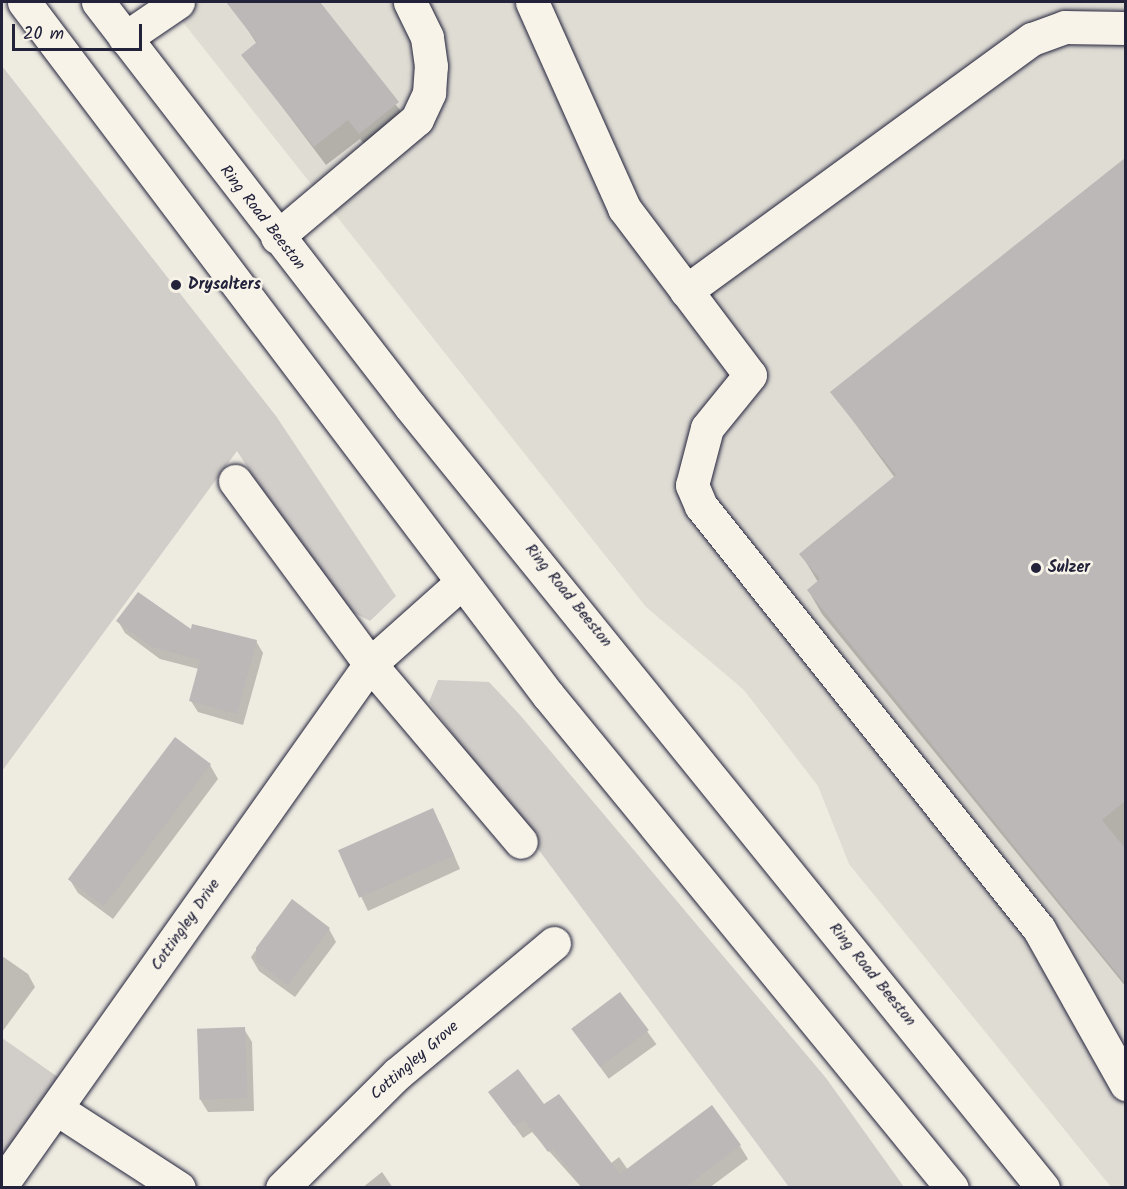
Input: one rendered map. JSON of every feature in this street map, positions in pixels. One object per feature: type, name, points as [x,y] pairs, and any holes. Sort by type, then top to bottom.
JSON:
[{"type":"main road","points":[[24,2],[461,583],[674,853],[952,1188]]},
{"type":"main road","name":"Ring Road Beeston","points":[[98,2],[277,237],[1042,1188]]},
{"type":"main road","points":[[125,38],[178,2]]},
{"type":"main road","points":[[277,237],[417,119],[429,93],[431,66],[427,36],[410,2]]},
{"type":"main road","points":[[532,2],[624,208],[750,375],[707,428],[692,485],[701,506],[1039,929],[1125,1084]]},
{"type":"main road","points":[[686,291],[1032,39],[1065,27],[1125,28]]},
{"type":"main road","points":[[235,481],[370,664],[521,842]]},
{"type":"main road","name":"Cottingley Drive","points":[[2,1184],[370,664],[461,583]]},
{"type":"main road","name":"Cottingley Grove","points":[[282,1188],[398,1072],[554,943]]},
{"type":"main road","points":[[57,1109],[179,1188]]},
{"type":"shaded area","points":[[167,2],[1125,2],[1125,1187],[1111,1187],[849,864],[818,786],[744,690],[646,607]]},
{"type":"shaded area","points":[[2,66],[276,416],[396,596],[370,621],[336,604],[237,451],[2,771]]},
{"type":"shaded area","points":[[438,680],[489,682],[520,715],[826,1078],[904,1187],[789,1187],[429,702]]},
{"type":"shaded area","points":[[2,1038],[72,1087],[2,1184]]},
{"type":"building","points":[[226,2],[320,2],[399,102],[359,134],[348,120],[314,147],[241,55],[257,42]]},
{"type":"building","name":"Sulzer","points":[[1125,158],[1125,801],[1102,820],[1125,848],[1125,983],[807,590],[820,579],[799,554],[896,475],[830,392]]},
{"type":"building","points":[[138,592],[191,629],[192,624],[257,640],[237,714],[189,701],[200,660],[152,647],[116,621]]},
{"type":"building","points":[[175,737],[211,764],[104,906],[68,879]]},
{"type":"building","points":[[433,808],[454,856],[359,898],[338,850]]},
{"type":"building","points":[[292,899],[330,928],[288,985],[256,962],[256,948]]},
{"type":"building","points":[[620,992],[649,1030],[600,1067],[571,1029]]},
{"type":"building","points":[[245,1027],[247,1098],[200,1100],[197,1029]]},
{"type":"building","points":[[518,1069],[544,1104],[559,1094],[620,1174],[712,1105],[741,1145],[684,1188],[583,1188],[553,1148],[548,1152],[524,1120],[514,1126],[488,1092]]},
{"type":"place","name":"Drysalters","points":[[176,285]]},
{"type":"place","name":"Sulzer","points":[[1036,568]]}]
